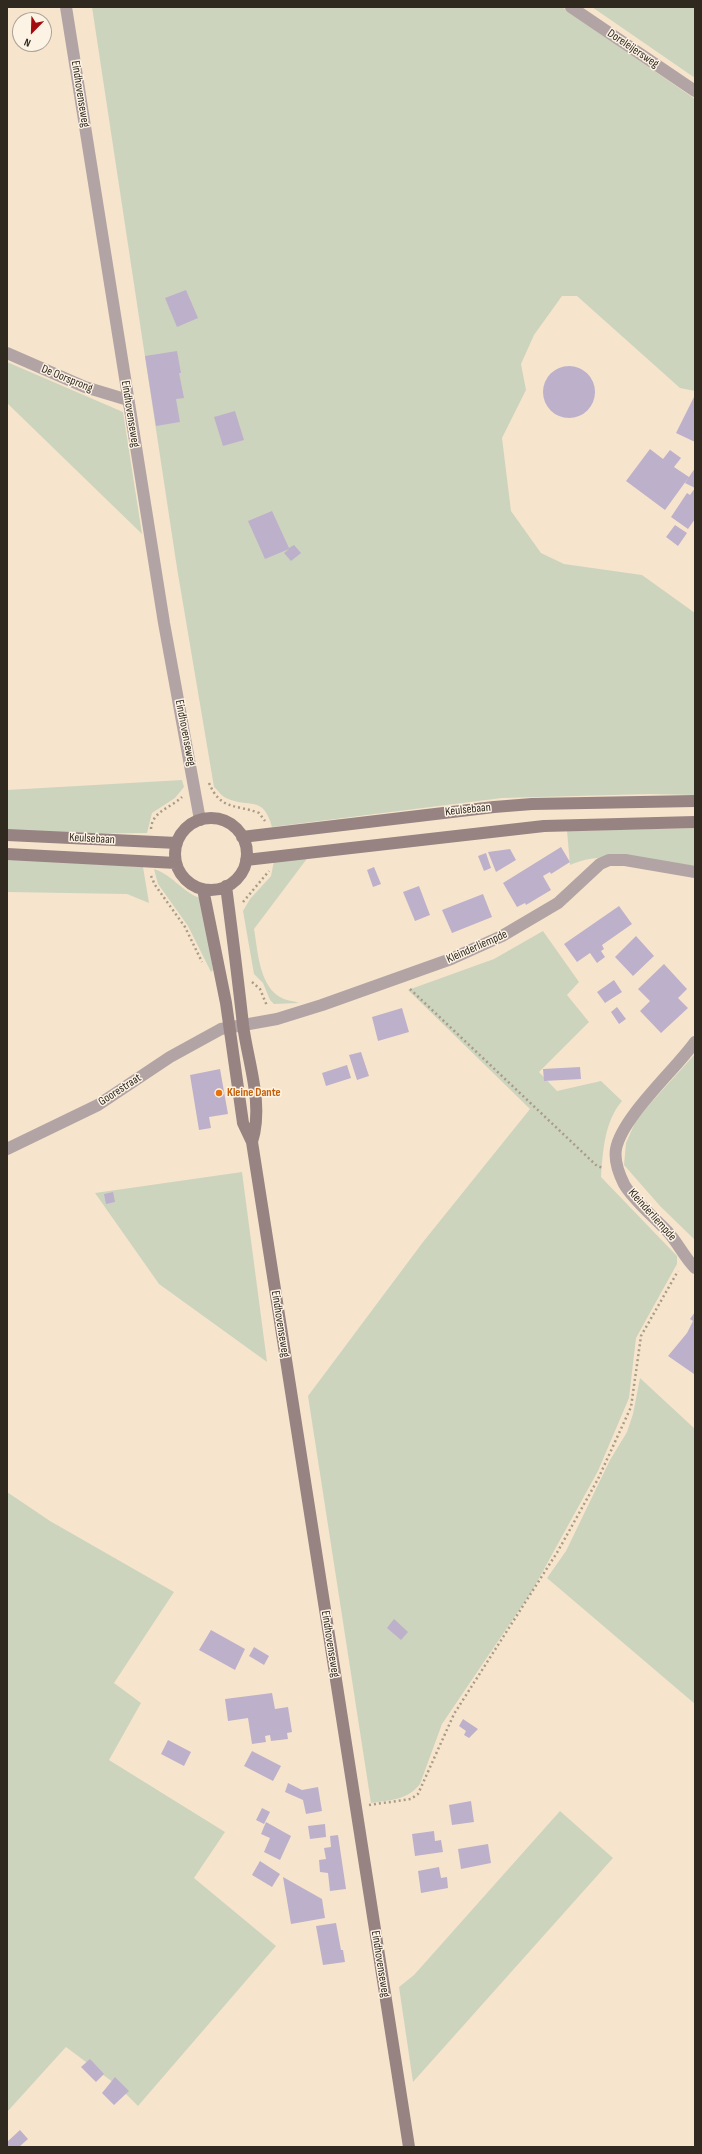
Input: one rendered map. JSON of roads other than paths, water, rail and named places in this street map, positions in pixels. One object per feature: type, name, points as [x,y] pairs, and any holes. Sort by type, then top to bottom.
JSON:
[{"type":"main road","name":"Keulsebaan","points":[[242,837],[494,807],[532,804],[695,801]]},
{"type":"main road","points":[[213,818],[228,822],[242,837],[246,852],[246,860],[242,872],[235,880],[226,886],[210,890],[203,889],[186,880],[176,863],[177,843],[185,829],[200,820],[213,818]]},
{"type":"main road","name":"Keulsebaan","points":[[246,860],[544,826],[695,822]]},
{"type":"main road","name":"Keulsebaan","points":[[7,835],[177,843]]},
{"type":"main road","name":"Keulsebaan","points":[[7,854],[176,863]]},
{"type":"main road","name":"Eindhovenseweg","points":[[226,886],[243,1026],[257,1120],[252,1142]]},
{"type":"main road","name":"Eindhovenseweg","points":[[203,889],[230,1028],[243,1123],[252,1142],[409,2147]]},
{"type":"street","name":"Eindhovenseweg","points":[[66,7],[164,624],[200,820]]},
{"type":"street","name":"Doreleijersweg","points":[[571,7],[695,90]]},
{"type":"street","name":"De Oorsprong","points":[[7,353],[85,387],[128,400]]},
{"type":"street","name":"Kleinderliempde","points":[[243,1026],[277,1019],[399,979],[451,959],[502,936],[535,918],[558,903],[600,864],[609,860],[625,860],[695,872]]},
{"type":"street","name":"Goorestraat","points":[[7,1149],[98,1105],[195,1042],[221,1029],[243,1026]]},
{"type":"street","name":"Kleinderliempde","points":[[695,1042],[627,1125],[616,1149],[619,1174],[625,1186],[672,1237],[685,1258],[695,1268]]},
{"type":"place","name":"Kleine Dante","points":[[219,1093]]}]
